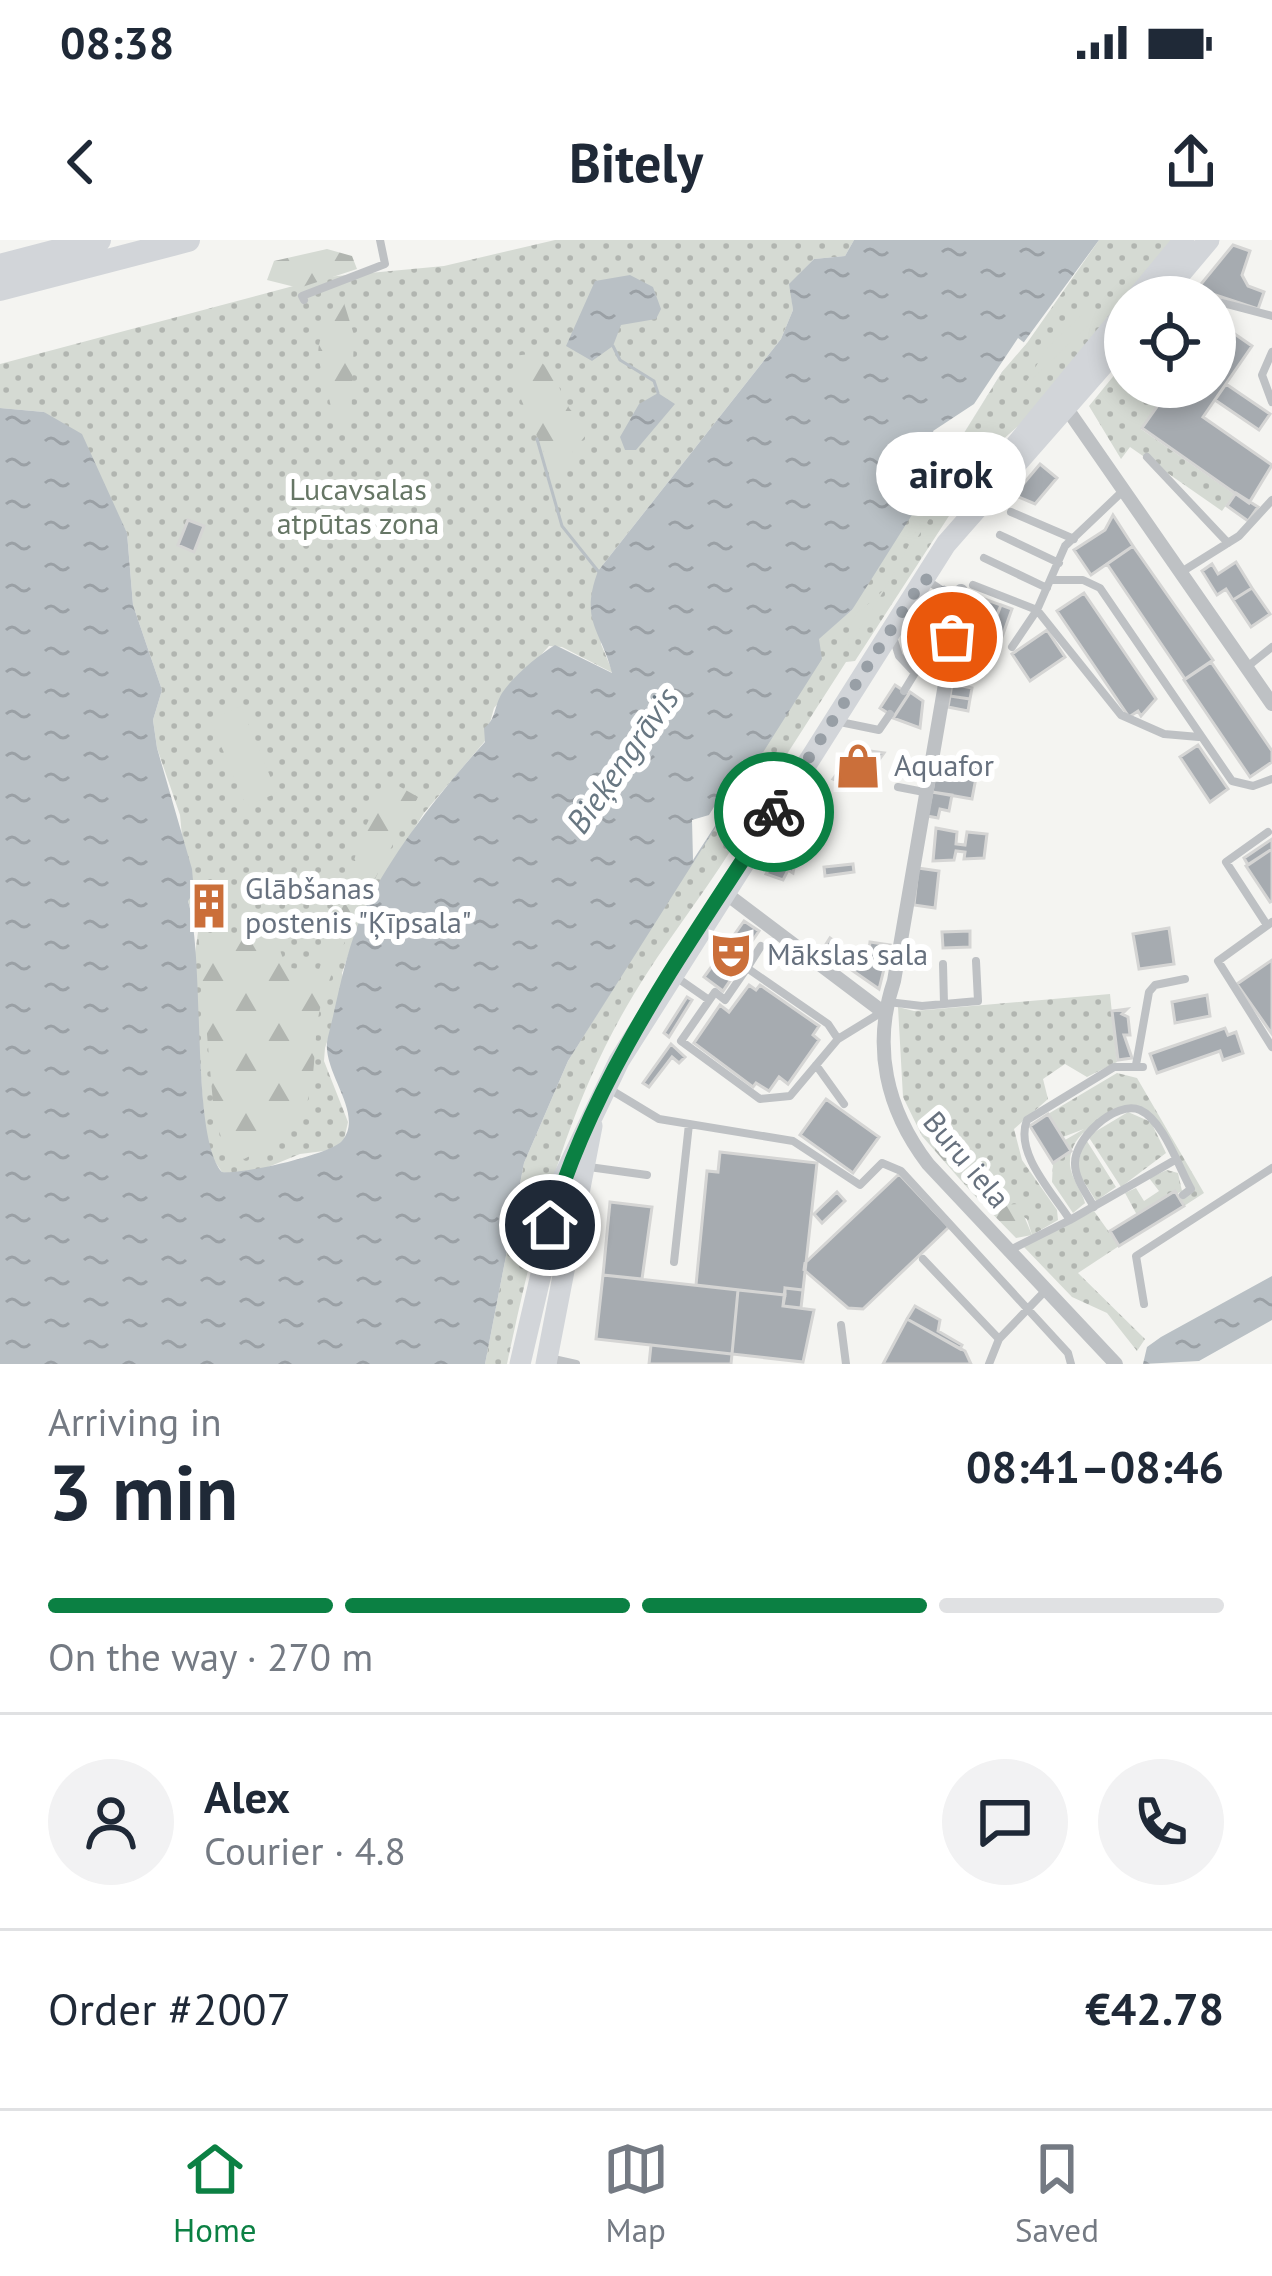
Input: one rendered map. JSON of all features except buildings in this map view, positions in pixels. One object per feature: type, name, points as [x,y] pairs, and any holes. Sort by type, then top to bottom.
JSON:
[{"type":"highway","points":[[0,266],[100,240]]},
{"type":"highway","points":[[0,289],[188,240]]},
{"type":"main road","points":[[1154,276],[1184,240]]},
{"type":"main road","points":[[1178,276],[1209,240]]},
{"type":"main road","points":[[520,1364],[564,1176],[605,1086],[924,578],[987,493],[1010,476],[1104,341]]},
{"type":"main road","points":[[1061,401],[1104,360]]},
{"type":"main road","points":[[547,1361],[595,1108]]},
{"type":"street","points":[[1061,401],[1126,488],[1272,704]]},
{"type":"street","name":"Buru iela","points":[[964,592],[885,1007],[889,1093],[904,1132],[1114,1362]]},
{"type":"street","points":[[724,892],[885,1007]]},
{"type":"lane","points":[[304,300],[302,296],[385,264],[380,240]]},
{"type":"lane","points":[[1236,307],[1272,316]]},
{"type":"lane","points":[[1272,352],[1262,374],[1272,402]]},
{"type":"lane","points":[[1147,457],[1228,543]]},
{"type":"lane","points":[[1012,647],[1073,539],[1126,488]]},
{"type":"lane","points":[[1183,572],[1228,543],[1272,500]]},
{"type":"lane","points":[[1011,512],[1073,539]]},
{"type":"lane","points":[[1000,535],[1059,562]]},
{"type":"lane","points":[[984,558],[1050,584],[1083,580],[1100,588],[1240,787],[1272,779]]},
{"type":"lane","points":[[924,578],[1037,610],[1121,716],[1164,734],[1201,737]]},
{"type":"lane","points":[[891,629],[899,656],[915,673],[904,692]]},
{"type":"lane","points":[[1247,667],[1272,647]]},
{"type":"lane","points":[[833,721],[879,730],[890,714]]},
{"type":"lane","points":[[898,787],[924,792]]},
{"type":"lane","points":[[1268,832],[1226,862],[1270,924],[1218,962],[1272,1047]]},
{"type":"lane","points":[[761,946],[725,1000],[715,992],[681,1042],[760,1099],[790,1096],[838,1039],[885,1007],[978,1001],[976,961]]},
{"type":"lane","points":[[943,964],[944,1004]]},
{"type":"lane","points":[[747,968],[827,1024],[838,1039]]},
{"type":"lane","points":[[672,975],[710,1000]]},
{"type":"lane","points":[[1070,1220],[1027,1152],[1024,1125],[1114,1067],[1139,1066],[1142,1010],[1149,992],[1155,985],[1185,979]]},
{"type":"lane","points":[[816,1065],[844,1103]]},
{"type":"lane","points":[[605,1086],[659,1119],[793,1141],[860,1185],[882,1163],[901,1171],[1068,1352],[1071,1364]]},
{"type":"lane","points":[[1094,1207],[1076,1172],[1078,1147],[1083,1137],[1120,1112],[1138,1109],[1150,1118],[1191,1189],[1183,1195]]},
{"type":"lane","points":[[674,1262],[689,1124]]},
{"type":"lane","points":[[1009,1251],[1174,1160]]},
{"type":"lane","points":[[585,1166],[647,1175]]},
{"type":"lane","points":[[1144,1304],[1136,1256],[1272,1168]]},
{"type":"lane","points":[[922,1258],[999,1339]]},
{"type":"lane","points":[[988,1364],[999,1339],[1046,1290]]},
{"type":"lane","points":[[841,1325],[846,1364]]},
{"type":"lane","points":[[547,1361],[577,1364]]},
{"type":"green space","name":"Lucavsalas atpūtas zona","points":[[555,240],[854,240],[845,256],[814,259],[790,284],[793,310],[781,339],[598,571],[601,644],[613,673],[562,647],[549,646],[494,708],[485,741],[424,813],[365,907],[342,973],[345,988],[325,1048],[324,1061],[348,1122],[344,1140],[332,1150],[300,1154],[246,1176],[222,1172],[209,1153],[204,1118],[193,969],[198,932],[188,901],[180,815],[157,748],[153,720],[162,690],[133,605],[127,533],[95,472],[44,412],[0,408],[0,364],[327,277],[444,266]]},
{"type":"green space","points":[[1099,240],[1174,240],[1144,276],[1104,276],[1104,324],[1024,421],[993,448],[855,661],[846,662],[730,843],[731,850],[634,994],[571,1127],[541,1221],[507,1364],[485,1364],[524,1163],[568,1061],[693,860],[818,639],[852,610],[933,431],[1027,343]]},
{"type":"green space","points":[[327,249],[352,256],[357,269],[299,288],[267,280],[274,261]]},
{"type":"green space","points":[[344,303],[354,335],[351,422],[333,417],[319,357],[323,334]]},
{"type":"green space","points":[[1084,313],[1101,313],[1021,390],[1048,347]]},
{"type":"green space","points":[[530,354],[551,370],[569,408],[589,431],[554,476],[521,399],[513,356]]},
{"type":"green space","points":[[1104,388],[1104,408],[1155,408],[1141,429],[1234,494],[1222,511],[1130,447],[1121,459],[1089,406]]},
{"type":"green space","points":[[931,516],[849,646],[855,617],[879,595],[922,519]]},
{"type":"green space","points":[[241,706],[277,793],[246,806],[210,719]]},
{"type":"green space","points":[[388,780],[418,797],[367,895],[323,998],[305,1108],[286,1135],[244,1159],[224,1147],[214,1114],[198,932],[276,939],[286,967],[318,973],[363,832]]},
{"type":"green space","points":[[1110,994],[1117,1062],[1087,1077],[1065,1064],[1043,1079],[1048,1099],[1014,1129],[1022,1160],[1057,1210],[1058,1220],[1032,1235],[1027,1219],[986,1196],[976,1197],[964,1184],[966,1160],[937,1134],[922,1136],[903,1097],[898,1007],[914,1011]]},
{"type":"green space","points":[[1117,1073],[1137,1078],[1204,1193],[1184,1206],[1180,1200],[1192,1189],[1161,1127],[1131,1105],[1090,1127],[1075,1143],[1070,1165],[1085,1203],[1073,1213],[1052,1182],[1053,1163],[1071,1151],[1065,1140],[1084,1129],[1063,1137],[1048,1114]]},
{"type":"green space","points":[[1128,1112],[1151,1122],[1166,1153],[1121,1187],[1088,1136]]},
{"type":"green space","points":[[937,1134],[959,1141],[966,1160],[964,1184],[922,1136]]},
{"type":"green space","points":[[1085,1138],[1116,1187],[1096,1201],[1076,1169]]},
{"type":"green space","points":[[1167,1170],[1178,1173],[1182,1191],[1137,1215],[1125,1193],[1136,1188],[1144,1201],[1159,1191],[1149,1178]]},
{"type":"green space","points":[[986,1196],[1003,1205],[1019,1204],[1032,1235],[1016,1238],[976,1197]]},
{"type":"green space","points":[[1094,1211],[1119,1246],[1078,1273],[1145,1339],[1137,1351],[1107,1313],[1072,1297],[1023,1246]]},
{"type":"water","name":"Bieķengrāvis","points":[[854,240],[1099,240],[1002,372],[852,610],[819,639],[822,659],[568,1061],[524,1163],[485,1364],[0,1364],[0,408],[44,412],[82,434],[127,533],[133,605],[162,690],[153,720],[157,748],[192,869],[194,892],[188,901],[202,1086],[212,1152],[222,1172],[266,1167],[335,1146],[348,1130],[346,1104],[327,1050],[328,1037],[353,938],[390,863],[485,742],[484,728],[502,693],[527,666],[555,645],[612,673],[591,615],[598,571],[781,339],[793,310],[789,284],[814,259],[845,256]]},
{"type":"water","points":[[630,275],[653,287],[661,309],[656,319],[621,325],[613,346],[592,361],[566,346],[595,281]]},
{"type":"water","points":[[658,393],[675,404],[636,450],[625,450],[620,437],[639,404]]},
{"type":"water","points":[[1272,1276],[1272,1320],[1199,1361],[1143,1364],[1147,1347],[1161,1337]]},
{"type":"pier","points":[[1018,338],[1026,344],[1002,372],[926,494],[917,489],[942,451],[933,431],[974,404]]},
{"type":"pier","points":[[743,760],[753,767],[693,860],[692,820],[709,815]]},
{"type":"waterway","points":[[613,346],[620,360],[654,381],[658,393]]},
{"type":"waterway","points":[[537,439],[562,526],[598,571]]},
{"type":"way so far","points":[[774,812],[924,578],[959,602],[952,637]]},
{"type":"place","name":"airok","points":[[952,637]]},
{"type":"place","name":"Aquafor","points":[[858,766]]},
{"type":"place","name":"Glābšanas postenis \"Ķīpsala\"","points":[[209,906]]},
{"type":"place","name":"Mākslas sala","points":[[731,955]]},
{"type":"route","points":[[550,1225],[572,1154],[605,1086],[774,812]]}]
